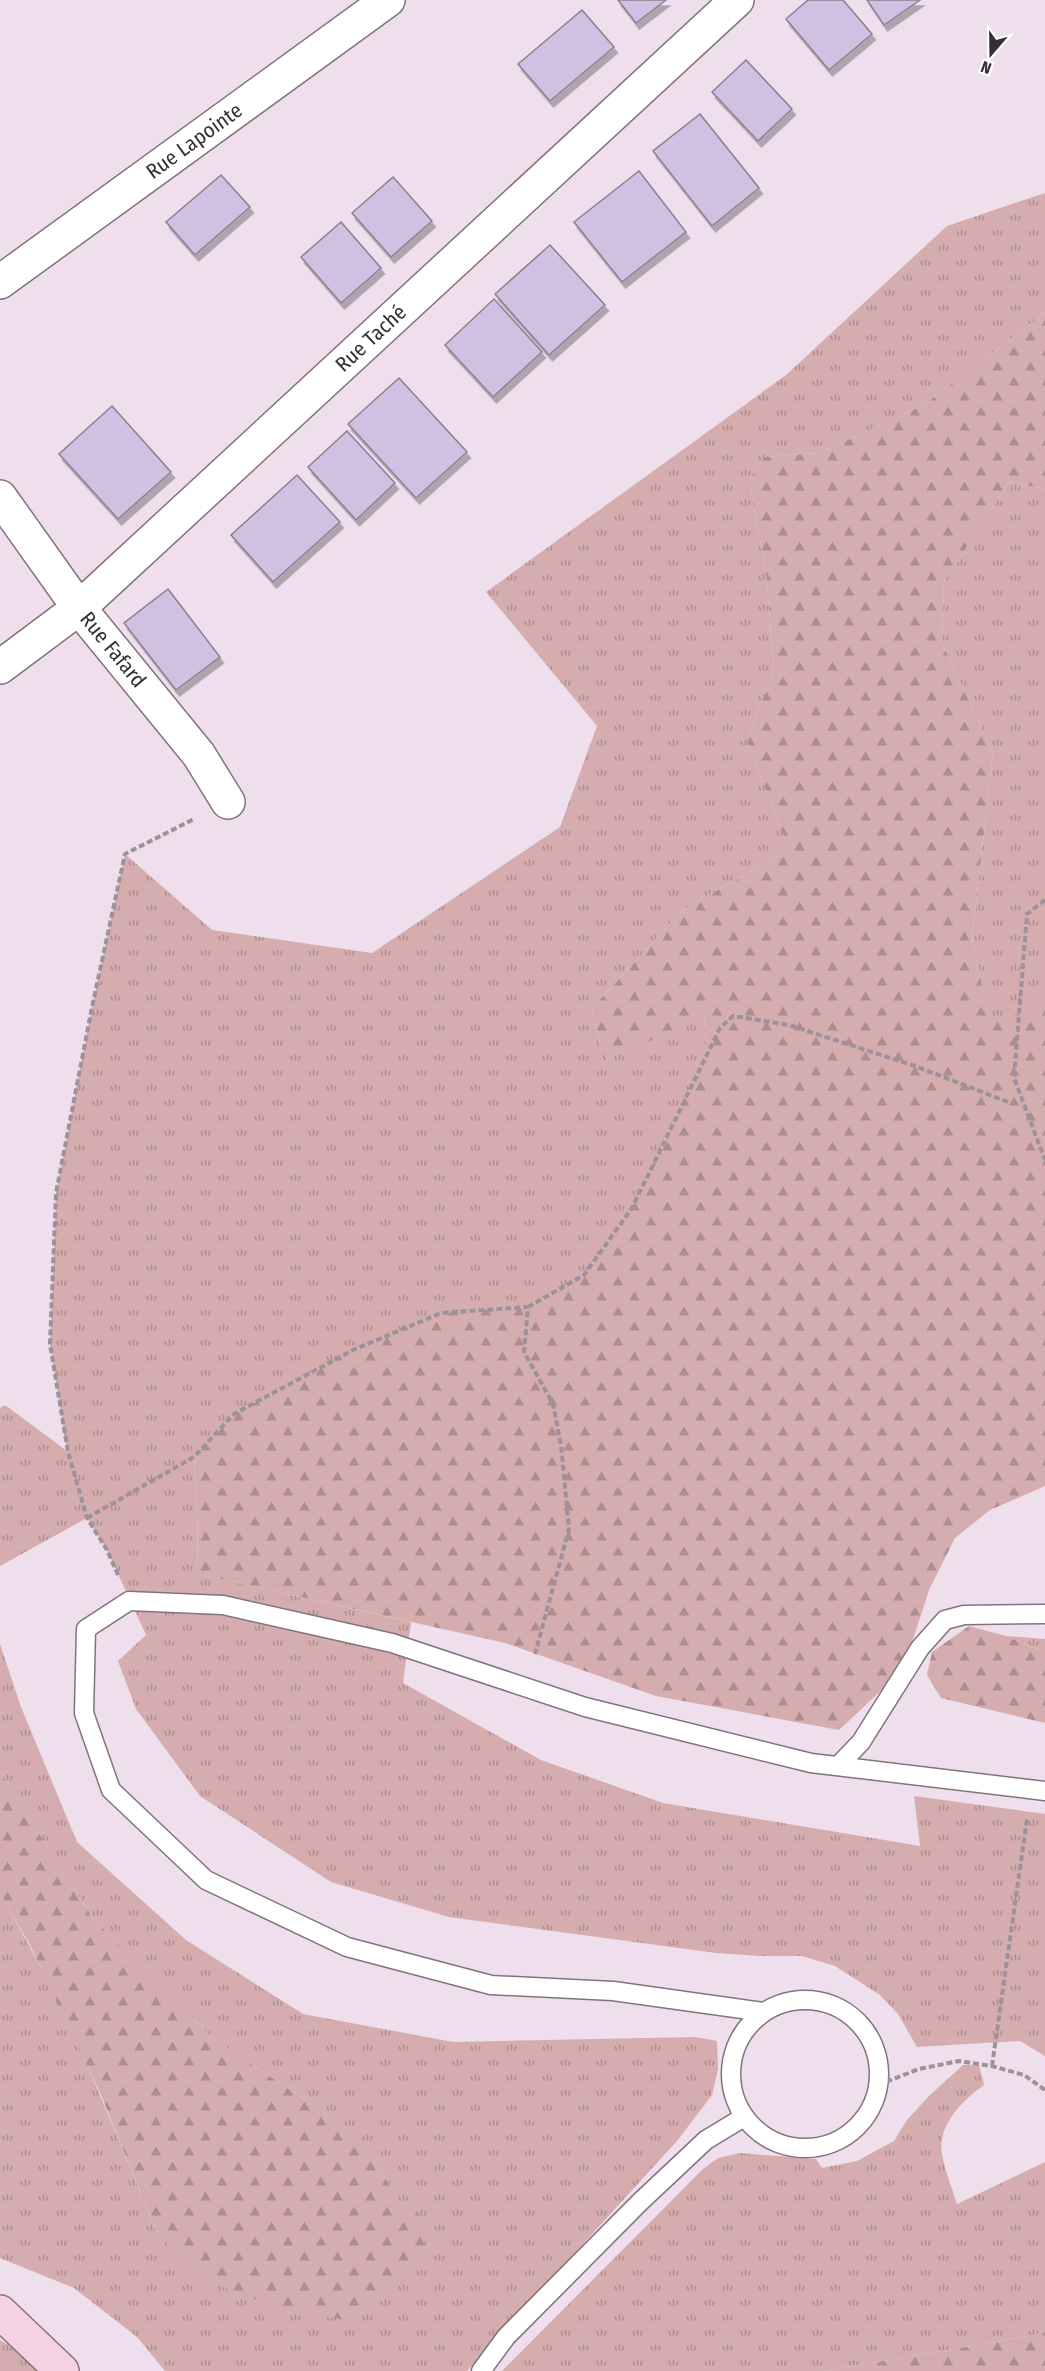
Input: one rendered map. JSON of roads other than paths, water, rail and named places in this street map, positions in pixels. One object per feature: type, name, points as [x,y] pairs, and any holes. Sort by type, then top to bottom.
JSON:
[{"type":"street","name":"Rue Lapointe","points":[[0,282],[388,0]]},
{"type":"street","name":"Rue Taché","points":[[0,667],[79,608],[737,0]]},
{"type":"street","name":"Rue Fafard","points":[[0,496],[79,608],[199,755],[228,802]]},
{"type":"street","points":[[0,2312],[62,2371]]},
{"type":"lane","points":[[764,2012],[613,1990],[491,1985],[347,1947],[206,1880],[111,1790],[84,1713],[86,1629],[129,1600],[223,1605],[392,1643],[585,1707],[811,1762],[1038,1790]]},
{"type":"lane","points":[[838,1766],[861,1742],[920,1648],[945,1620],[964,1615],[1045,1614]]},
{"type":"lane","points":[[809,2000],[832,2005],[852,2017],[869,2036],[878,2060],[878,2085],[871,2109],[855,2129],[834,2142],[810,2148],[784,2145],[761,2135],[744,2117],[734,2096],[730,2072],[735,2049],[747,2028],[764,2012],[785,2003],[809,2000]]},
{"type":"lane","points":[[481,2371],[506,2337],[640,2202],[706,2139],[744,2117]]}]
